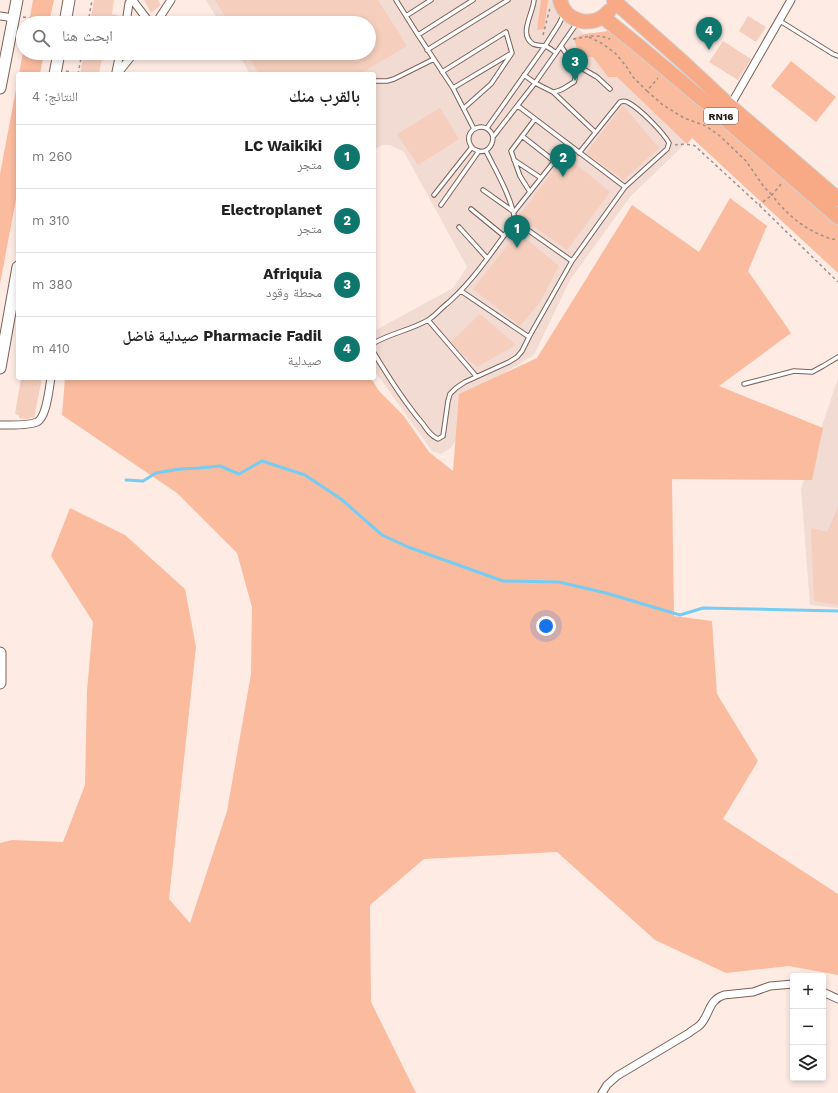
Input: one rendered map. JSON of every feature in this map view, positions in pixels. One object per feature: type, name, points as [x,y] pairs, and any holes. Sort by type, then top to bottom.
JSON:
[{"type":"highway","name":"RN16","points":[[838,199],[730,106],[614,1],[610,10],[603,17],[709,105],[838,217]]},
{"type":"highway","points":[[558,6],[573,19],[578,21],[594,21],[603,17]]},
{"type":"street","points":[[0,88],[17,0]]},
{"type":"street","points":[[66,16],[69,0]]},
{"type":"street","points":[[161,16],[171,0]]},
{"type":"street","points":[[730,106],[791,0]]},
{"type":"street","points":[[127,16],[129,3],[131,1],[134,2],[145,16]]},
{"type":"street","points":[[0,16],[14,17]]},
{"type":"street","points":[[55,72],[58,60]]},
{"type":"street","points":[[116,72],[119,60]]},
{"type":"street","points":[[119,72],[128,60]]},
{"type":"street","points":[[0,368],[16,293]]},
{"type":"street","points":[[0,425],[28,424],[38,422],[44,412],[51,380]]},
{"type":"street","points":[[0,653],[0,683]]},
{"type":"street","points":[[602,1093],[606,1085],[617,1076],[700,1025],[713,1002],[719,996],[753,992],[770,986],[790,984]]},
{"type":"street","points":[[826,993],[838,999]]},
{"type":"lane","points":[[396,0],[453,88],[474,129]]},
{"type":"lane","points":[[406,16],[431,0]]},
{"type":"lane","points":[[418,35],[473,0]]},
{"type":"lane","points":[[427,50],[508,0]]},
{"type":"lane","points":[[534,0],[526,29],[526,35],[530,42],[536,45],[545,46],[556,53]]},
{"type":"lane","points":[[487,128],[559,24],[558,6]]},
{"type":"lane","points":[[493,138],[535,83],[578,21]]},
{"type":"lane","points":[[780,21],[838,56]]},
{"type":"lane","points":[[442,72],[506,32],[512,53]]},
{"type":"lane","points":[[553,92],[559,92],[565,89],[575,81],[571,62],[561,46]]},
{"type":"lane","points":[[453,88],[512,53]]},
{"type":"lane","points":[[464,108],[491,84],[512,53]]},
{"type":"lane","points":[[376,81],[387,81],[394,79],[434,59]]},
{"type":"lane","points":[[571,62],[597,77],[610,89]]},
{"type":"lane","points":[[524,75],[535,83],[553,92],[595,132]]},
{"type":"lane","points":[[376,356],[404,400],[432,436],[438,439],[443,436],[450,394],[456,388],[476,376],[509,362],[522,351],[572,262],[625,187],[669,146],[668,141],[654,125],[628,102],[624,101],[620,102],[579,153]]},
{"type":"lane","points":[[518,106],[625,187]]},
{"type":"lane","points":[[530,192],[520,176],[511,152],[535,119]]},
{"type":"lane","points":[[481,127],[487,128],[492,134],[493,143],[486,151],[475,150],[469,141],[470,134],[474,129],[481,127]]},
{"type":"lane","points":[[522,136],[554,161]]},
{"type":"lane","points":[[514,212],[568,144]]},
{"type":"lane","points":[[434,195],[472,147]]},
{"type":"lane","points":[[441,205],[480,151]]},
{"type":"lane","points":[[376,342],[428,320],[461,291],[515,221],[514,212],[486,151]]},
{"type":"lane","points":[[514,160],[541,178]]},
{"type":"lane","points":[[483,190],[514,212]]},
{"type":"lane","points":[[472,209],[504,236]]},
{"type":"lane","points":[[515,221],[572,262]]},
{"type":"lane","points":[[459,227],[487,258]]},
{"type":"lane","points":[[461,291],[529,337]]},
{"type":"lane","points":[[428,320],[476,376]]},
{"type":"lane","points":[[744,384],[794,371],[812,372],[838,357]]},
{"type":"path","points":[[89,16],[92,0]]},
{"type":"path","points":[[536,45],[542,38],[550,13],[558,6]]},
{"type":"path","points":[[587,36],[603,44],[615,53],[633,77],[663,105],[684,118],[706,126],[720,136],[746,161],[764,187],[783,209],[805,228],[827,238],[838,240]]},
{"type":"path","points":[[78,72],[81,60]]},
{"type":"path","points":[[647,91],[661,75]]},
{"type":"path","points":[[669,146],[679,144],[692,144],[695,146],[759,205],[838,282]]},
{"type":"path","points":[[759,205],[772,195],[782,182]]},
{"type":"shaded area","points":[[33,0],[54,0],[51,16],[30,16]]},
{"type":"shaded area","points":[[206,0],[551,0],[687,142],[630,197],[570,280],[534,355],[463,398],[458,437],[451,448],[441,454],[432,451],[376,373],[376,330],[453,288],[467,267],[404,152],[390,145],[382,145],[376,149],[376,72],[249,72],[242,60],[376,60],[376,16],[216,16]]},
{"type":"shaded area","points":[[541,0],[548,0],[544,29],[537,30]]},
{"type":"shaded area","points":[[608,31],[728,127],[838,223],[838,273],[692,138],[687,144],[617,77],[608,77],[593,57],[579,56],[574,38],[585,34]]},
{"type":"shaded area","points":[[22,60],[43,60],[40,72],[19,72]]},
{"type":"shaded area","points":[[791,61],[836,97],[816,122],[771,86]]},
{"type":"shaded area","points":[[16,90],[16,200],[0,284],[0,174]]},
{"type":"shaded area","points":[[730,198],[767,226],[748,271],[791,333],[719,386],[823,428],[812,480],[672,479],[674,616],[712,621],[717,694],[758,761],[723,819],[838,894],[838,975],[789,966],[726,973],[655,940],[557,852],[424,859],[370,905],[371,1002],[416,1093],[0,1093],[0,843],[12,840],[63,842],[85,785],[87,691],[93,622],[51,556],[70,508],[125,535],[185,589],[196,647],[169,899],[190,923],[227,811],[251,674],[252,607],[237,553],[177,493],[62,415],[65,380],[372,380],[379,391],[403,415],[429,452],[453,471],[459,394],[537,358],[632,205],[699,252]]},
{"type":"shaded area","points":[[838,378],[838,608],[810,605],[801,489]]},
{"type":"building","points":[[94,0],[114,0],[112,14],[121,16],[91,16]]},
{"type":"building","points":[[144,0],[158,0],[161,5],[151,13]]},
{"type":"building","points":[[215,0],[378,0],[407,46],[362,72],[258,72],[250,60],[376,60],[376,16],[225,16]]},
{"type":"building","points":[[748,16],[766,27],[756,42],[739,31]]},
{"type":"building","points":[[723,41],[751,59],[738,80],[709,62]]},
{"type":"building","points":[[83,60],[102,60],[99,72],[80,72]]},
{"type":"building","points":[[623,105],[659,148],[624,180],[586,153]]},
{"type":"building","points":[[440,108],[459,139],[418,165],[397,134]]},
{"type":"building","points":[[565,155],[610,192],[567,250],[519,216]]},
{"type":"building","points":[[518,232],[559,266],[540,302],[520,326],[473,289]]},
{"type":"building","points":[[480,314],[516,345],[477,367],[451,342]]},
{"type":"building","points":[[21,380],[42,380],[34,418],[19,418],[19,415],[15,414]]},
{"type":"building","points":[[838,507],[838,605],[814,601],[811,528],[827,532]]},
{"type":"waterway","points":[[126,480],[143,481],[156,473],[180,469],[220,466],[239,474],[262,461],[305,475],[341,499],[382,535],[408,547],[503,581],[559,582],[606,593],[680,615],[703,608],[838,611]]},
{"type":"place","name":"Pharmacie Fadil صيدلية فاضل","points":[[709,50]]},
{"type":"place","name":"Afriquia","points":[[575,81]]},
{"type":"place","name":"Electroplanet","points":[[563,177]]},
{"type":"place","name":"LC Waikiki","points":[[517,248]]}]
